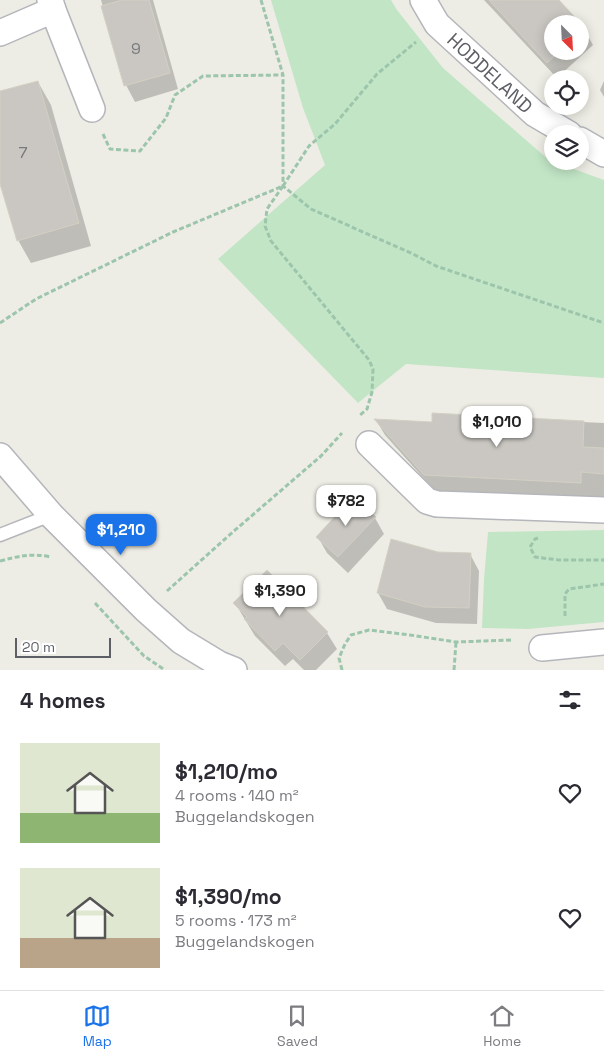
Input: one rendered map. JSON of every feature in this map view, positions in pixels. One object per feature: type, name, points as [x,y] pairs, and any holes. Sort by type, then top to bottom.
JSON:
[{"type":"street","name":"HODDELAND","points":[[423,0],[437,24],[535,114],[554,125]]},
{"type":"street","points":[[0,33],[52,5],[92,109]]},
{"type":"street","points":[[589,145],[604,154]]},
{"type":"street","points":[[368,444],[422,496],[437,504],[604,510]]},
{"type":"street","points":[[0,456],[51,515],[146,610],[181,641],[223,668]]},
{"type":"street","points":[[542,648],[604,642]]},
{"type":"lane","points":[[0,535],[51,515]]},
{"type":"path","points":[[261,0],[283,75],[284,186]]},
{"type":"path","points":[[354,421],[367,409],[372,392],[373,369],[369,360],[270,241],[265,226],[267,209],[309,146],[335,124],[377,74],[437,24]]},
{"type":"path","points":[[92,109],[110,149],[140,151],[166,118],[174,95],[203,76],[283,75]]},
{"type":"path","points":[[0,323],[36,299],[173,232],[284,186]]},
{"type":"path","points":[[284,186],[312,208],[436,266],[604,323]]},
{"type":"path","points":[[146,610],[321,456],[347,426]]},
{"type":"path","points":[[545,538],[535,538],[530,547],[535,557],[559,560],[604,560]]},
{"type":"path","points":[[0,561],[36,554],[51,557]]},
{"type":"path","points":[[565,622],[565,594],[568,589],[604,584]]},
{"type":"path","points":[[91,600],[144,656],[165,670]]},
{"type":"path","points":[[342,670],[339,658],[351,635],[369,630],[456,642],[508,641],[517,639]]},
{"type":"path","points":[[454,670],[456,642]]},
{"type":"green space","points":[[271,0],[391,0],[443,68],[544,156],[544,170],[576,170],[604,180],[604,378],[406,364],[358,403],[218,259],[325,165],[303,108]]},
{"type":"green space","points":[[604,530],[604,622],[528,629],[482,628],[488,532]]},
{"type":"building","points":[[122,0],[149,0],[170,73],[124,86],[101,6]]},
{"type":"building","points":[[489,0],[559,0],[573,15],[544,15],[544,60]]},
{"type":"building","points":[[38,81],[79,223],[17,241],[0,184],[0,91]]},
{"type":"building","points":[[432,413],[584,421],[583,447],[604,448],[604,474],[581,472],[581,483],[424,475],[374,419],[432,422]]},
{"type":"building","points":[[354,496],[376,517],[338,557],[316,537]]},
{"type":"building","points":[[391,539],[438,552],[471,553],[469,608],[425,607],[377,593]]},
{"type":"building","points":[[267,570],[328,632],[300,660],[283,643],[275,651],[244,619],[247,617],[233,603]]}]
